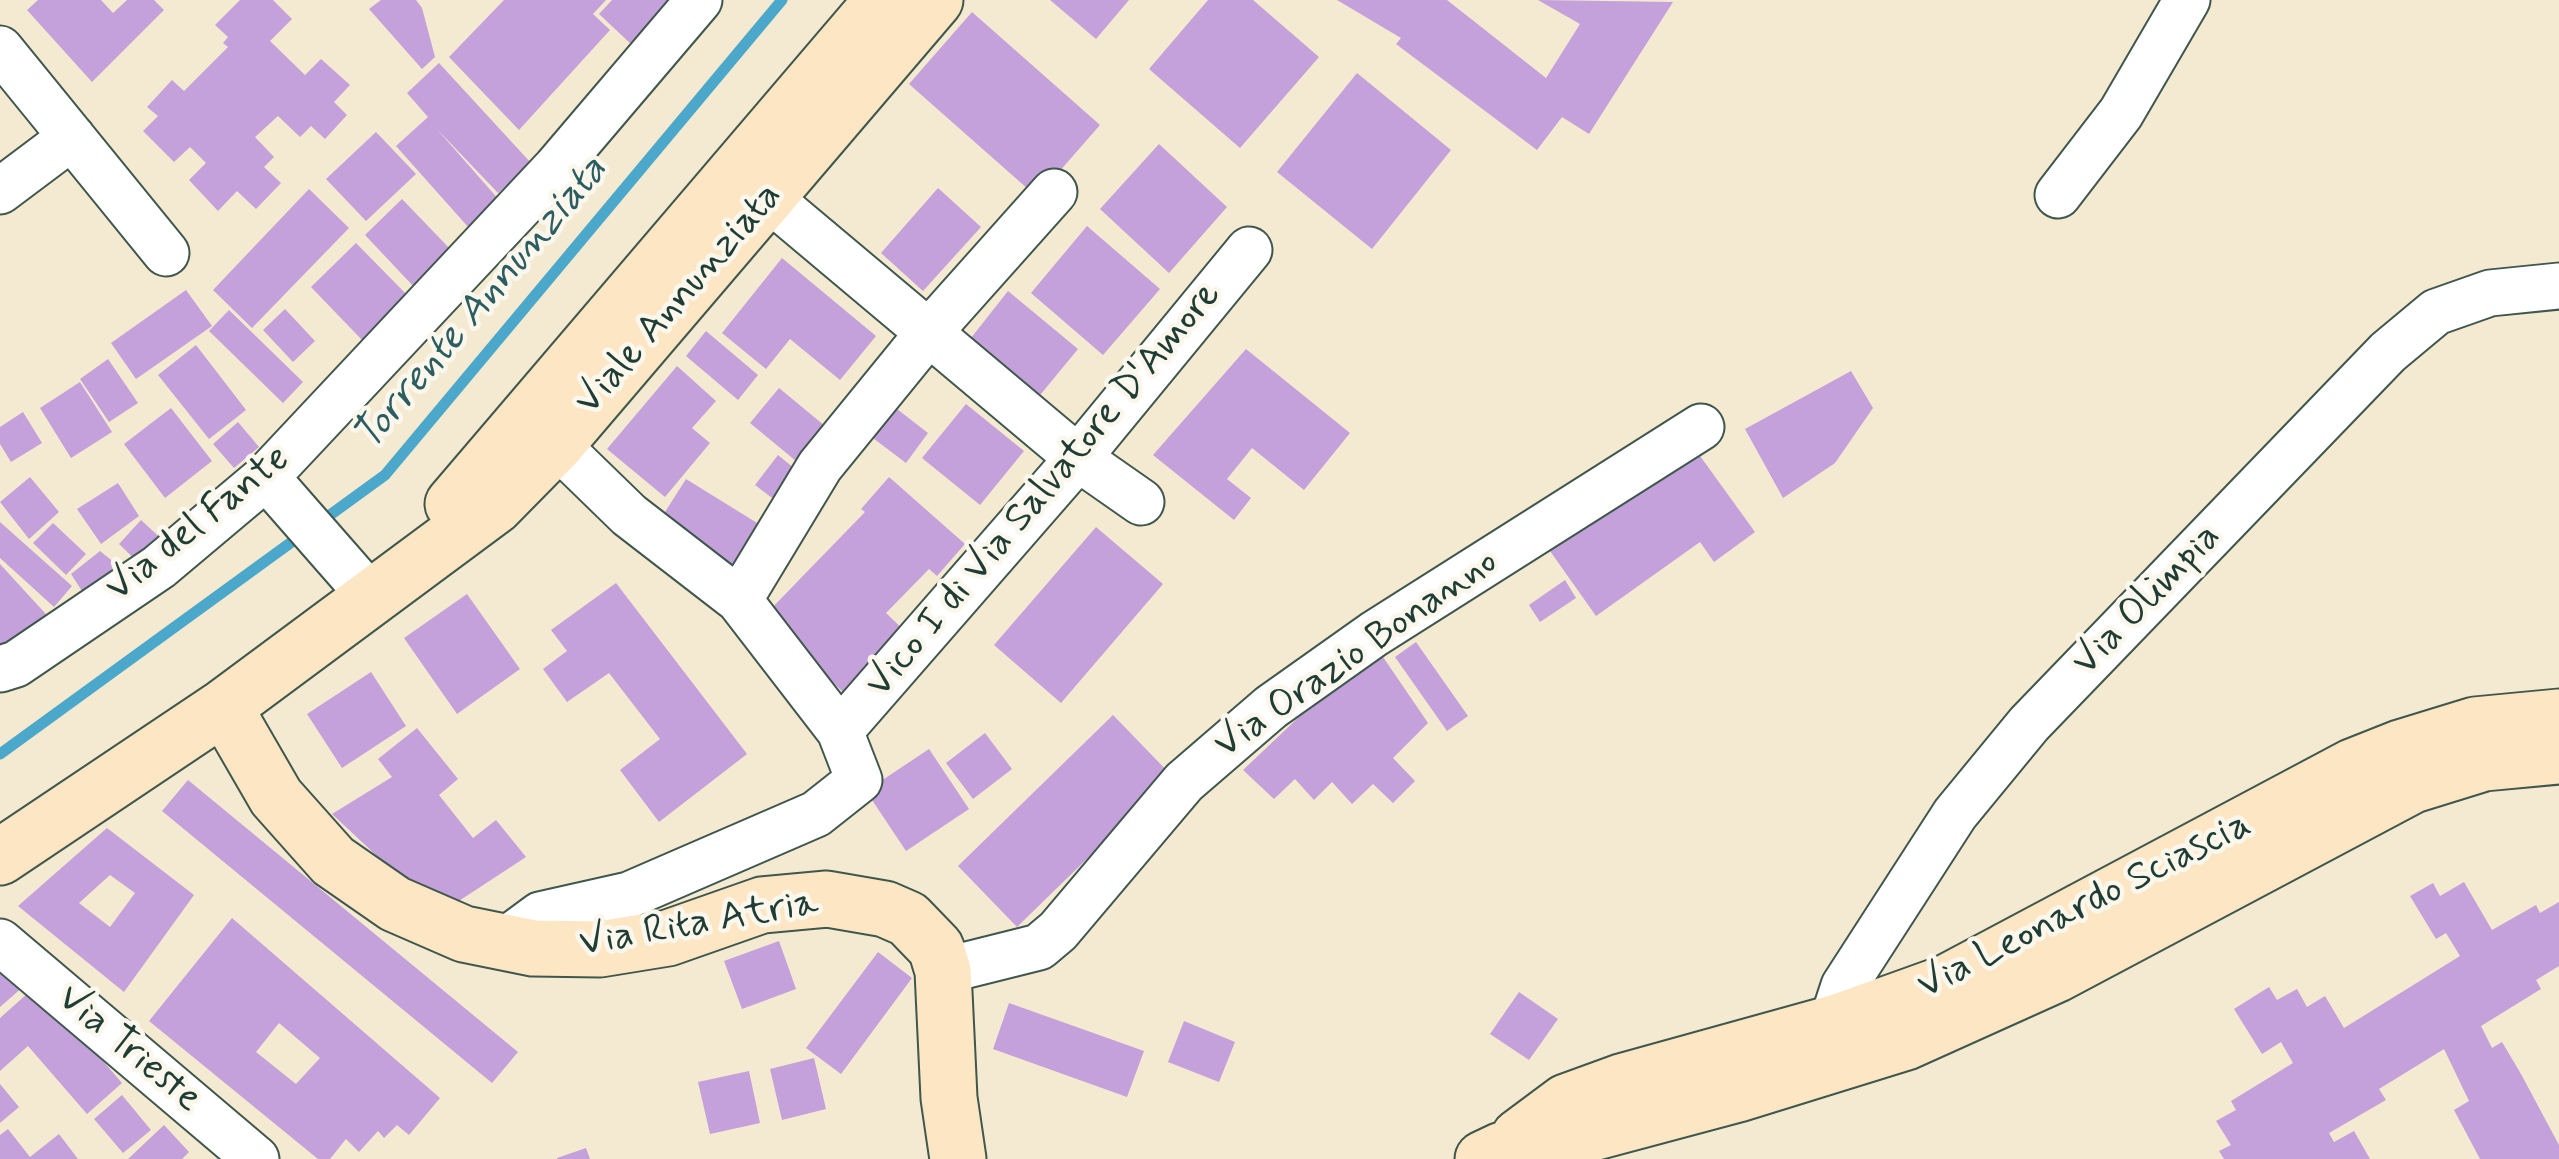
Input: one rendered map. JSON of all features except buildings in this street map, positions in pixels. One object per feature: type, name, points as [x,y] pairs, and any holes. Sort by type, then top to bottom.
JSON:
[{"type":"street","name":"Via del Fante","points":[[0,670],[16,664],[275,487],[699,0]]},
{"type":"street","name":"Viale Annunziata","points":[[373,581],[495,506],[556,444],[754,185],[883,0]]},
{"type":"street","name":"Viale Annunziata","points":[[0,857],[224,707],[373,581],[935,0]]},
{"type":"street","points":[[2058,194],[2121,113],[2187,0]]},
{"type":"street","points":[[0,49],[166,252]]},
{"type":"street","points":[[0,190],[72,137]]},
{"type":"street","points":[[754,185],[1078,458],[1141,502]]},
{"type":"street","points":[[740,600],[820,466],[930,331],[1054,192]]},
{"type":"street","name":"Vico I di Via Salvatore D'Amore","points":[[840,731],[1078,458],[1249,250]]},
{"type":"street","name":"Via Olimpia","points":[[1824,1047],[1844,986],[1899,896],[1956,814],[2017,740],[2388,352],[2436,312],[2490,293],[2559,286]]},
{"type":"street","name":"Via Orazio Bonanno","points":[[944,972],[1039,947],[1058,931],[1184,782],[1271,707],[1374,634],[1701,426]]},
{"type":"street","points":[[502,943],[540,915],[629,896],[816,814],[859,780],[840,731],[740,600],[629,515],[556,444]]},
{"type":"street","points":[[275,487],[373,581]]},
{"type":"street","name":"Via Rita Atria","points":[[224,707],[276,797],[333,860],[395,904],[432,922],[502,943],[565,950],[637,945],[697,930],[762,906],[827,899],[884,909],[908,919],[936,948],[944,972]]},
{"type":"street","name":"Via Leonardo Sciascia","points":[[1493,1155],[1566,1102],[1621,1082],[1824,1047],[1944,984],[2113,920],[2245,848],[2352,768],[2435,734],[2494,722],[2559,717]]},
{"type":"street","name":"Via Leonardo Sciascia","points":[[2245,848],[2484,764],[2559,756]]},
{"type":"street","name":"Via Trieste","points":[[0,942],[256,1159]]},
{"type":"street","points":[[944,972],[949,1098],[958,1159]]},
{"type":"waterway","name":"Torrente Annunziata","points":[[319,523],[385,475],[782,0]]},
{"type":"waterway","name":"Torrente Annunziata","points":[[0,754],[304,533]]}]
